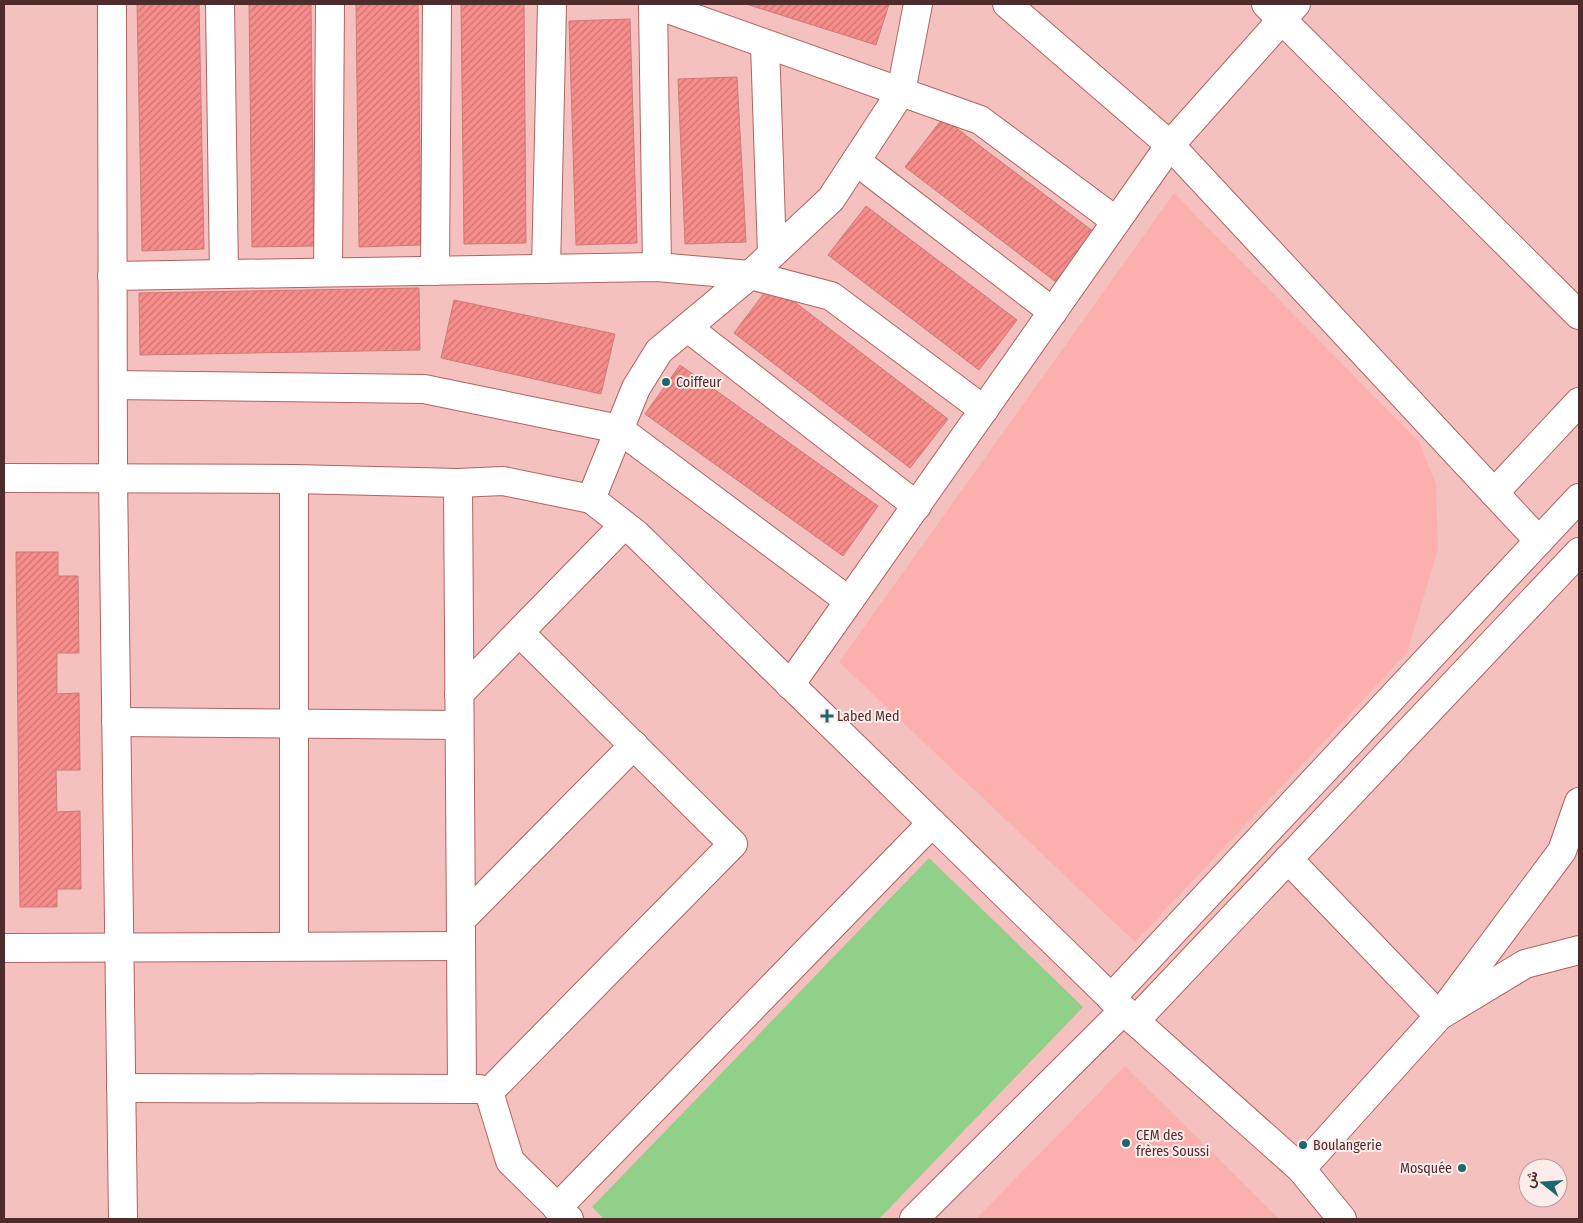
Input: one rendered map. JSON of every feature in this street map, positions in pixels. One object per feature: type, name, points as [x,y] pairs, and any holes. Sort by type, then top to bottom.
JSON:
[{"type":"street","points":[[112,4],[113,477],[122,1219]]},
{"type":"street","points":[[220,4],[224,274]]},
{"type":"street","points":[[328,272],[330,4]]},
{"type":"street","points":[[435,271],[437,4]]},
{"type":"street","points":[[546,269],[552,4]]},
{"type":"street","points":[[657,267],[654,4],[980,120],[1116,221]]},
{"type":"street","points":[[591,499],[636,388],[660,351],[750,275],[831,199],[901,92],[918,4]]},
{"type":"street","points":[[1007,4],[1170,145],[1539,542]]},
{"type":"street","points":[[790,685],[1170,145],[1281,9],[1579,315]]},
{"type":"street","points":[[765,44],[772,254]]},
{"type":"street","points":[[856,161],[1053,312]]},
{"type":"street","points":[[112,276],[657,267],[750,275],[831,296],[984,410]]},
{"type":"street","points":[[688,328],[917,506]]},
{"type":"street","points":[[113,385],[424,389],[619,429],[849,602]]},
{"type":"street","points":[[1494,493],[1579,402]]},
{"type":"street","points":[[4,478],[113,477],[458,483],[503,481],[591,499],[636,534],[1123,1010],[1301,1169],[1342,1219]]},
{"type":"street","points":[[294,479],[294,946]]},
{"type":"street","points":[[458,483],[462,1089]]},
{"type":"street","points":[[1123,1010],[1579,498]]},
{"type":"street","points":[[459,694],[624,526]]},
{"type":"street","points":[[914,1219],[1123,1010],[1288,859],[1579,552]]},
{"type":"street","points":[[520,634],[733,844],[489,1092],[510,1162],[563,1214],[932,823]]},
{"type":"street","points":[[116,722],[459,725]]},
{"type":"street","points":[[4,948],[294,946],[461,933],[634,745]]},
{"type":"street","points":[[1301,1169],[1439,1016],[1562,851],[1579,802]]},
{"type":"street","points":[[1288,859],[1439,1016]]},
{"type":"street","points":[[1439,1016],[1525,964],[1579,950]]},
{"type":"street","points":[[121,1088],[493,1089]]},
{"type":"shaded area","points":[[1174,193],[1419,442],[1436,484],[1438,549],[1407,653],[1135,942],[839,662]]},
{"type":"shaded area","name":"CEM des frères Soussi","points":[[1125,1066],[1279,1219],[976,1219]]},
{"type":"green space","points":[[929,858],[1083,1007],[879,1219],[604,1219],[592,1207]]},
{"type":"building","points":[[137,4],[199,4],[204,249],[142,251]]},
{"type":"building","points":[[249,4],[311,4],[314,246],[252,247]]},
{"type":"building","points":[[356,4],[418,4],[421,245],[359,247]]},
{"type":"building","points":[[461,4],[524,4],[526,243],[464,244]]},
{"type":"building","points":[[746,4],[889,4],[876,45]]},
{"type":"building","points":[[630,19],[637,243],[576,245],[569,21]]},
{"type":"building","points":[[737,77],[746,242],[685,244],[678,79]]},
{"type":"building","points":[[943,118],[1094,232],[1056,282],[905,167]]},
{"type":"building","points":[[866,206],[1017,320],[979,370],[828,255]]},
{"type":"building","points":[[771,284],[948,419],[910,468],[734,333]]},
{"type":"building","points":[[419,288],[420,350],[140,355],[139,293]]},
{"type":"building","points":[[454,300],[615,334],[601,394],[441,358]]},
{"type":"building","points":[[680,365],[878,506],[843,556],[645,414]]},
{"type":"building","points":[[16,552],[58,552],[58,576],[78,576],[79,653],[57,653],[57,694],[79,693],[80,770],[56,770],[57,812],[80,811],[81,889],[57,889],[57,907],[20,907]]},
{"type":"place","name":"Coiffeur","points":[[666,382]]},
{"type":"place","name":"Labed Med","points":[[827,716]]},
{"type":"place","name":"CEM des frères Soussi","points":[[1126,1143]]},
{"type":"place","name":"Boulangerie","points":[[1303,1145]]},
{"type":"place","name":"Mosquée","points":[[1462,1168]]}]
